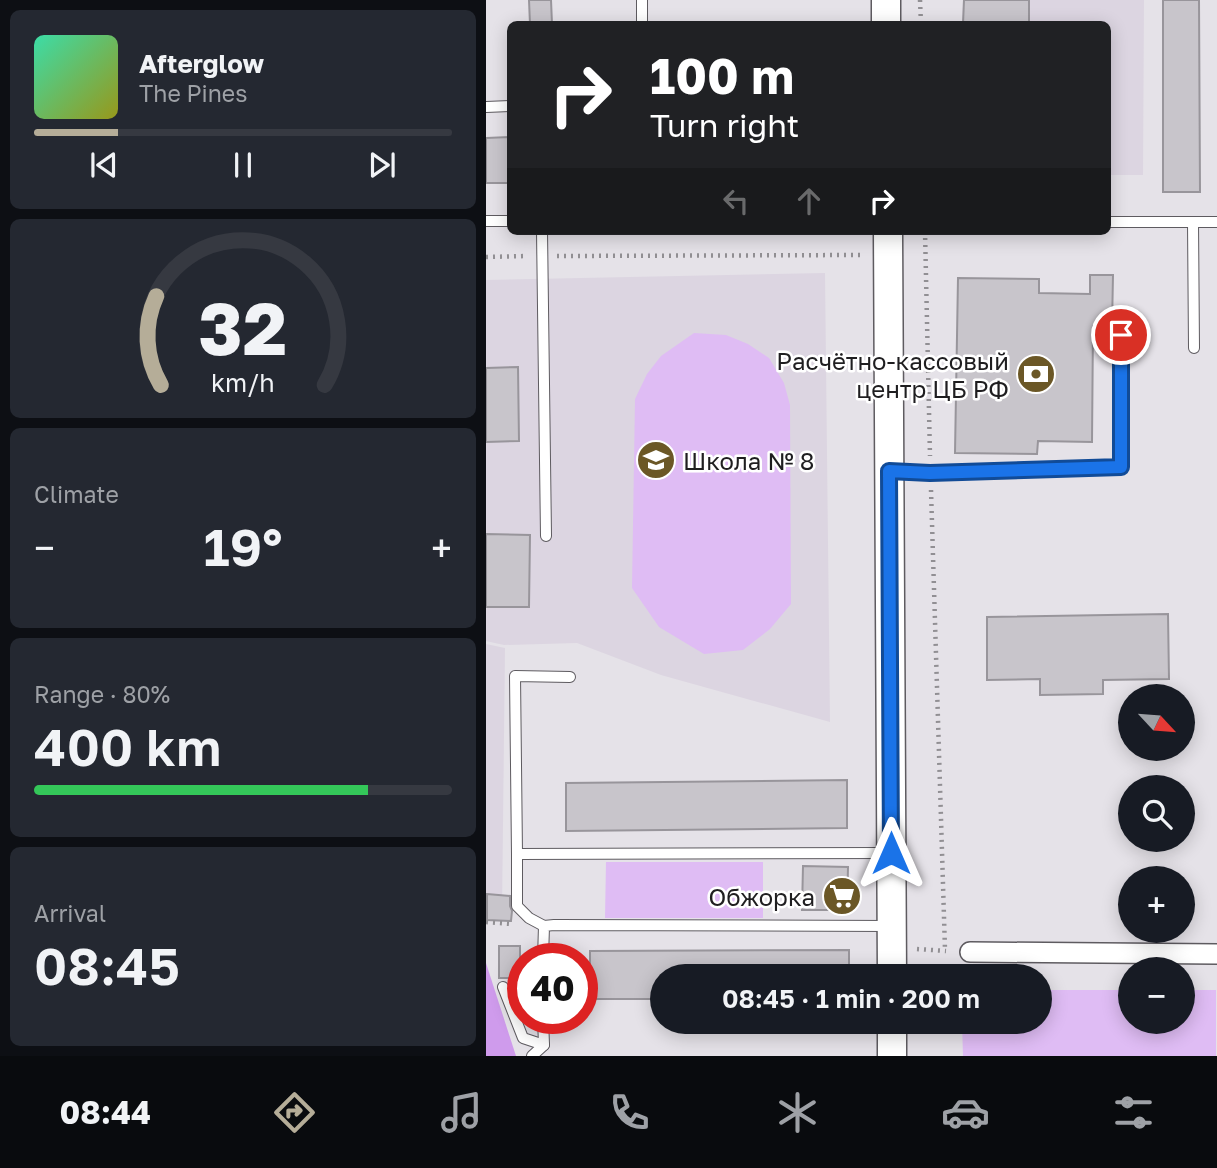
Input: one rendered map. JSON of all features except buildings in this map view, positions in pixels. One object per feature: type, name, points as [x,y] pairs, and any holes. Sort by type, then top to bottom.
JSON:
[{"type":"street","points":[[886,0],[886,21]]},
{"type":"street","points":[[888,235],[892,964]]},
{"type":"street","points":[[970,952],[1216,954]]},
{"type":"street","points":[[892,1034],[892,1056]]},
{"type":"lane","points":[[642,0],[642,21]]},
{"type":"lane","points":[[486,107],[507,106]]},
{"type":"lane","points":[[486,221],[507,221]]},
{"type":"lane","points":[[1111,222],[1216,222]]},
{"type":"lane","points":[[1193,222],[1194,348]]},
{"type":"lane","points":[[542,235],[546,536]]},
{"type":"lane","points":[[889,471],[930,473],[1121,467],[1121,335]]},
{"type":"lane","points":[[570,677],[515,676],[517,906],[529,918],[544,926],[891,936]]},
{"type":"lane","points":[[517,854],[891,853]]},
{"type":"lane","points":[[543,943],[544,926]]},
{"type":"lane","points":[[503,987],[523,1038],[544,1045]]},
{"type":"lane","points":[[532,1056],[544,1045],[544,1034]]},
{"type":"path","points":[[920,0],[921,21]]},
{"type":"path","points":[[925,235],[945,950]]},
{"type":"path","points":[[486,257],[866,256]]},
{"type":"path","points":[[891,936],[945,950],[970,952]]},
{"type":"shaded area","points":[[963,0],[1144,0],[1143,175],[1111,175],[1111,21],[962,21]]},
{"type":"shaded area","name":"Школа № 8","points":[[825,273],[830,722],[661,675],[577,643],[504,645],[486,641],[486,280]]},
{"type":"shaded area","points":[[694,333],[726,335],[748,344],[769,358],[784,383],[790,405],[791,604],[770,629],[743,650],[704,654],[659,627],[632,588],[635,399],[647,374],[661,356]]},
{"type":"shaded area","points":[[486,644],[505,648],[502,913],[486,911]]},
{"type":"shaded area","points":[[606,862],[763,862],[763,918],[605,918]]},
{"type":"shaded area","points":[[486,963],[516,1056],[486,1056]]},
{"type":"shaded area","points":[[1052,990],[1118,990],[1118,1034],[1195,1034],[1195,990],[1216,990],[1216,1056],[963,1056],[962,1034],[1052,1034]]},
{"type":"place","name":"Расчётно-кассовый центр ЦБ РФ","points":[[1036,374]]},
{"type":"place","name":"Школа № 8","points":[[656,460]]},
{"type":"place","name":"Обжорка","points":[[842,896]]},
{"type":"route","points":[[891,853],[889,471],[930,473],[1121,467],[1121,335]]}]
